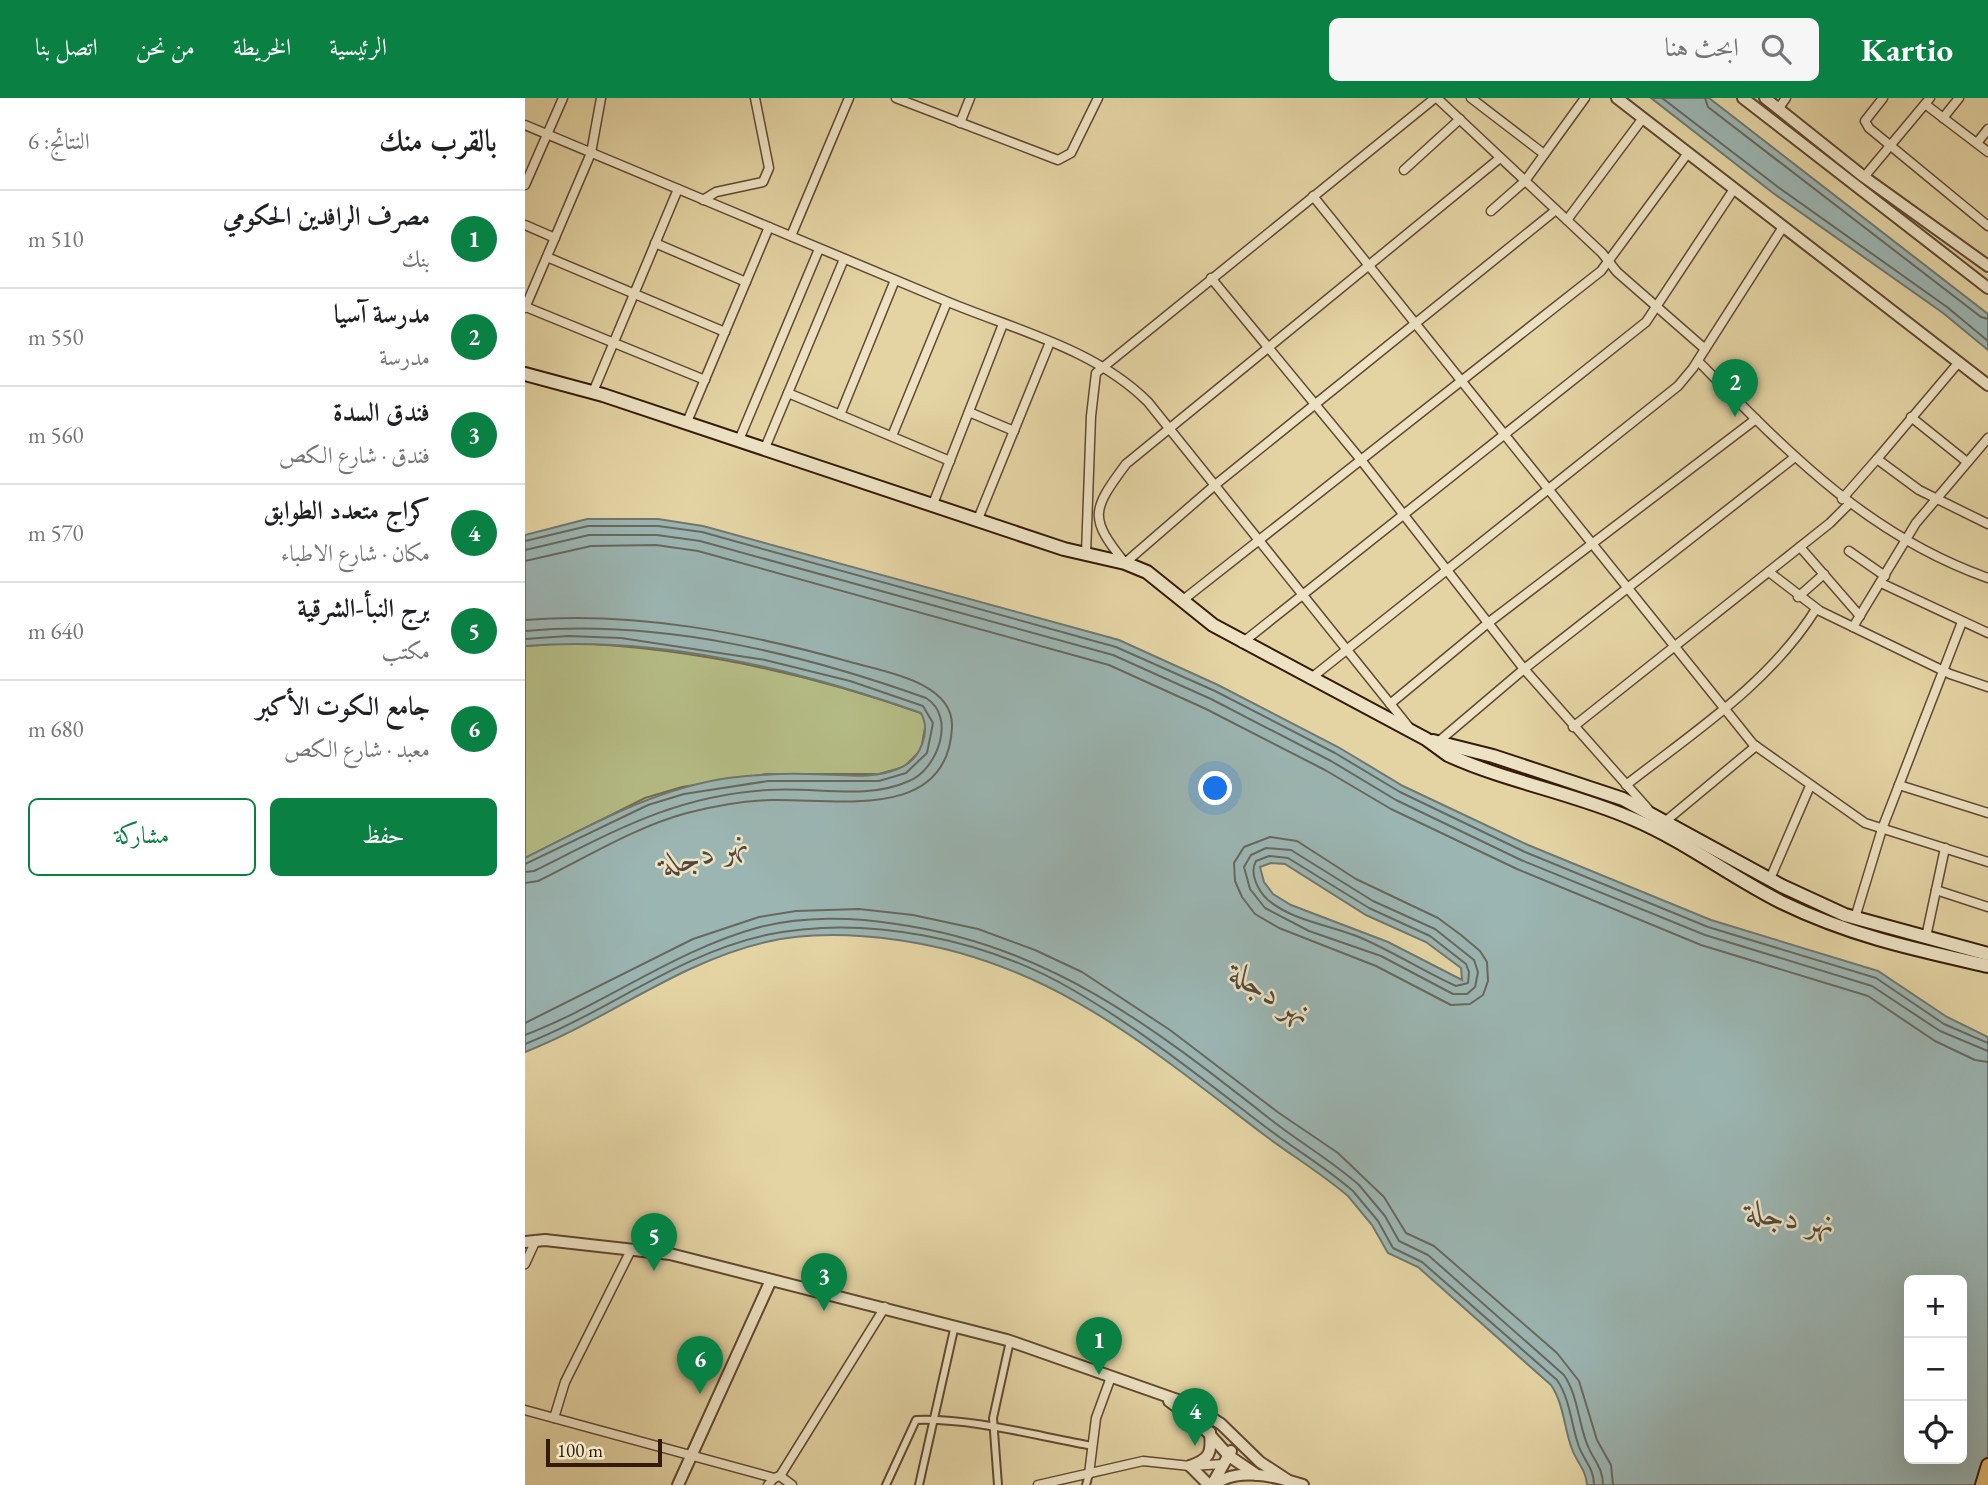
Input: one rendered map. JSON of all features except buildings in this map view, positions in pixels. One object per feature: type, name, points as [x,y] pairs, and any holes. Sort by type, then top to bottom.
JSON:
[{"type":"main road","points":[[525,374],[593,392],[1086,554],[1125,563],[1158,579],[1213,625],[1242,643],[1412,731],[1432,740],[1576,783],[1650,811],[1770,879],[1855,918],[1926,937],[1950,951],[1988,966]]},
{"type":"main road","points":[[1432,740],[1462,762],[1616,812],[1647,825],[1732,876],[1822,921],[1890,945],[1988,954]]},
{"type":"main road","points":[[1982,1485],[1988,1465]]},
{"type":"street","points":[[525,185],[563,98]]},
{"type":"street","points":[[601,98],[591,152],[525,308],[705,380]]},
{"type":"street","points":[[703,200],[716,192],[763,182],[767,177],[769,168],[755,98]]},
{"type":"street","points":[[791,236],[849,98]]},
{"type":"street","points":[[896,98],[1055,160],[1061,160],[1071,152],[1098,98]]},
{"type":"street","points":[[960,123],[970,98]]},
{"type":"street","points":[[1086,554],[1093,382],[1101,366],[1436,98],[1567,220],[1609,263],[1705,349]]},
{"type":"street","points":[[1471,98],[1544,154]]},
{"type":"street","points":[[1491,211],[1525,181],[1585,98]]},
{"type":"street","points":[[1617,98],[1988,384]]},
{"type":"street","points":[[1743,98],[1988,288]]},
{"type":"street","points":[[1765,98],[1864,177],[1988,266]]},
{"type":"street","points":[[1779,108],[1786,98]]},
{"type":"street","points":[[1883,98],[1865,121],[1868,128],[1988,226]]},
{"type":"street","points":[[1943,118],[1959,98]]},
{"type":"street","points":[[1864,177],[1928,101],[1943,118],[1988,152]]},
{"type":"street","points":[[1567,220],[1643,118]]},
{"type":"street","points":[[1404,170],[1459,119]]},
{"type":"street","points":[[525,125],[947,302],[1050,342],[1101,366],[1134,388],[1170,429],[1412,731]]},
{"type":"street","points":[[1977,143],[1988,129]]},
{"type":"street","points":[[1183,600],[1609,263],[1688,153]]},
{"type":"street","points":[[1500,158],[1126,464],[1100,508],[1098,521],[1102,533],[1125,563],[1215,485],[1556,210]]},
{"type":"street","points":[[593,392],[678,189]]},
{"type":"street","points":[[1242,643],[1639,329],[1657,307],[1734,189]]},
{"type":"street","points":[[1313,196],[1723,710],[1756,746],[1858,819],[1988,862]]},
{"type":"street","points":[[525,225],[555,238]]},
{"type":"street","points":[[1310,679],[1678,386],[1705,349],[1783,227]]},
{"type":"street","points":[[687,422],[769,228]]},
{"type":"street","points":[[1947,256],[1955,242]]},
{"type":"street","points":[[655,243],[746,282]]},
{"type":"street","points":[[739,440],[819,248]]},
{"type":"street","points":[[547,257],[725,332]]},
{"type":"street","points":[[765,448],[844,259]]},
{"type":"street","points":[[1211,278],[1361,460],[1524,669],[1650,811]]},
{"type":"street","points":[[840,415],[895,280]]},
{"type":"street","points":[[892,436],[947,302]]},
{"type":"street","points":[[933,504],[1003,324]]},
{"type":"street","points":[[978,519],[1050,342]]},
{"type":"street","points":[[1697,361],[1795,457],[1845,501],[1908,540],[1988,578]]},
{"type":"street","points":[[1573,727],[1801,547],[1845,501],[1911,417],[1959,362]]},
{"type":"street","points":[[788,393],[950,461]]},
{"type":"street","points":[[969,412],[1013,431]]},
{"type":"street","points":[[1911,417],[1967,462]]},
{"type":"street","points":[[1390,704],[1488,623],[1756,419]]},
{"type":"street","points":[[1853,627],[1916,523],[1988,438]]},
{"type":"street","points":[[1432,740],[1795,457]]},
{"type":"street","points":[[1877,459],[1897,476],[1988,524]]},
{"type":"street","points":[[1801,547],[1860,616]]},
{"type":"street","points":[[1849,551],[1883,579],[1962,622],[1988,633]]},
{"type":"street","points":[[1769,572],[1816,609],[1944,670],[1988,687]]},
{"type":"street","points":[[1798,597],[1824,574]]},
{"type":"street","points":[[1626,785],[1723,710],[1771,667],[1816,609]]},
{"type":"street","points":[[1855,918],[1882,829],[1962,622]]},
{"type":"street","points":[[1667,820],[1756,746]]},
{"type":"street","points":[[1899,785],[1988,813]]},
{"type":"street","points":[[1770,879],[1810,786]]},
{"type":"street","points":[[1926,937],[1945,848]]},
{"type":"street","points":[[1936,890],[1988,907]]},
{"type":"street","points":[[525,1264],[530,1241],[670,1254],[955,1325],[1010,1341],[1189,1404],[1213,1418],[1260,1462],[1289,1481]]},
{"type":"street","points":[[554,1418],[565,1382],[631,1250]]},
{"type":"street","points":[[678,1485],[771,1280]]},
{"type":"street","points":[[774,1480],[885,1307]]},
{"type":"street","points":[[919,1485],[955,1325]]},
{"type":"street","points":[[998,1485],[993,1428],[1010,1341]]},
{"type":"street","points":[[1086,1485],[1096,1418],[1111,1377]]},
{"type":"street","points":[[1161,1395],[1210,1432],[1226,1460],[1255,1480]]},
{"type":"street","points":[[525,1410],[792,1485]]},
{"type":"street","points":[[886,1485],[916,1420],[934,1419],[1093,1446]]},
{"type":"street","points":[[1190,1466],[1207,1459],[1212,1452],[1210,1432]]},
{"type":"street","points":[[1211,1485],[1238,1440]]},
{"type":"street","points":[[1038,1485],[1143,1461],[1190,1466],[1226,1460]]},
{"type":"street","points":[[1190,1466],[1211,1485]]},
{"type":"street","points":[[1211,1485],[1233,1475],[1303,1485]]},
{"type":"green space","points":[[568,643],[703,656],[791,674],[878,699],[921,713],[926,722],[921,750],[904,767],[879,774],[767,774],[682,787],[645,798],[525,858],[525,646]]},
{"type":"water","points":[[1651,98],[1709,98],[1988,314],[1988,350],[1943,313],[1773,193]]},
{"type":"water","name":"نهر دجلة","points":[[587,519],[658,519],[703,526],[1119,640],[1218,685],[1338,747],[1403,786],[1528,845],[1711,920],[1878,971],[1947,1017],[1988,1037],[1988,1485],[1587,1485],[1572,1449],[1559,1400],[1551,1385],[1418,1267],[1388,1253],[1372,1225],[1348,1196],[1178,1069],[1093,1012],[1049,987],[1002,967],[952,951],[898,940],[848,935],[815,935],[766,942],[703,963],[525,1052],[525,858],[623,810],[674,790],[701,783],[767,774],[856,776],[891,771],[909,763],[919,751],[925,728],[921,713],[825,682],[726,659],[626,646],[525,646],[525,535]],"holes":[[[1271,863],[1285,864],[1366,915],[1426,942],[1461,968],[1462,980],[1388,942],[1291,905],[1273,894],[1264,882],[1260,867]]]},
{"type":"place","name":"مدرسة آسيا","points":[[1735,417]]},
{"type":"place","name":"برج النبأ-الشرقية","points":[[654,1271]]},
{"type":"place","name":"فندق السدة","points":[[824,1311]]},
{"type":"place","name":"مصرف الرافدين الحكومي","points":[[1099,1375]]},
{"type":"place","name":"جامع الكوت الأكبر","points":[[700,1394]]},
{"type":"place","name":"كراج متعدد الطوابق","points":[[1195,1446]]}]
